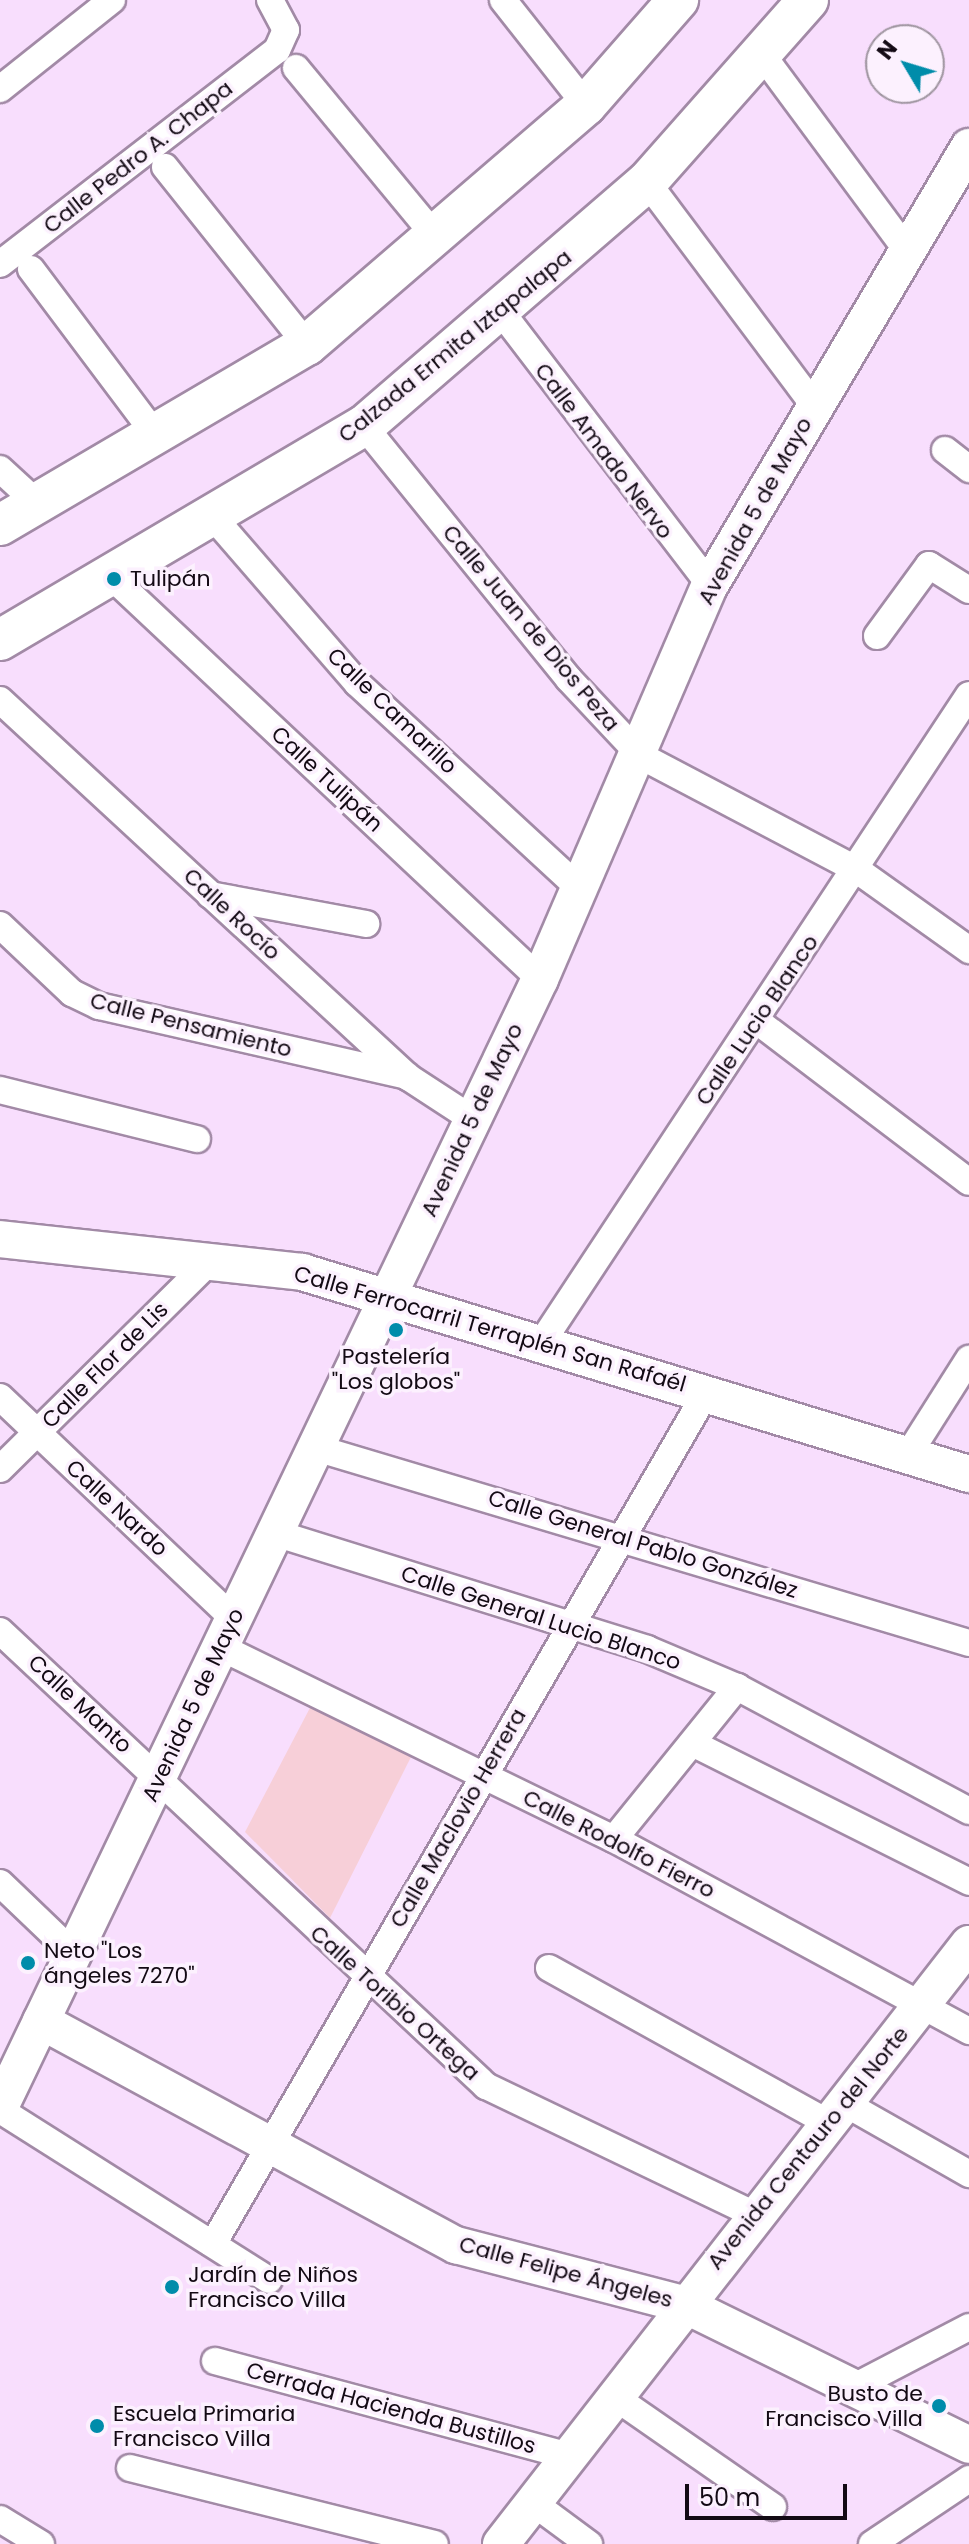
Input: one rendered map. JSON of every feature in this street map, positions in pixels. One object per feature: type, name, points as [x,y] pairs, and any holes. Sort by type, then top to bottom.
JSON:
[{"type":"main road","points":[[0,525],[157,437],[307,345],[586,105],[678,0]]},
{"type":"main road","name":"Calzada Ermita Iztapalapa","points":[[0,640],[114,579],[364,426],[502,313],[647,182],[763,56],[808,0]]},
{"type":"street","points":[[2,83],[112,0]]},
{"type":"street","points":[[270,0],[286,30],[286,59],[434,235]]},
{"type":"street","points":[[503,0],[586,105]]},
{"type":"street","points":[[763,56],[905,248]]},
{"type":"street","name":"Calle Pedro A. Chapa","points":[[10,259],[286,59]]},
{"type":"street","name":"Avenida 5 de Mayo","points":[[0,2108],[540,979],[641,756],[710,585],[905,248],[969,147]]},
{"type":"street","points":[[165,167],[307,345]]},
{"type":"street","points":[[647,182],[813,404]]},
{"type":"street","points":[[10,259],[157,437]]},
{"type":"street","name":"Calle Amado Nervo","points":[[502,313],[710,585]]},
{"type":"street","name":"Calle Juan de Dios Peza","points":[[364,426],[569,679],[641,756],[857,870],[969,950]]},
{"type":"street","points":[[945,450],[969,469]]},
{"type":"street","points":[[0,469],[38,504]]},
{"type":"street","name":"Calle Camarillo","points":[[215,519],[357,683],[581,890]]},
{"type":"street","points":[[877,636],[929,565],[969,590]]},
{"type":"street","name":"Calle Tulipán","points":[[114,579],[540,979]]},
{"type":"street","name":"Calle Lucio Blanco","points":[[542,1342],[857,870],[969,695]]},
{"type":"street","name":"Calle Rocío","points":[[0,700],[408,1077],[471,1118]]},
{"type":"street","points":[[210,895],[366,924]]},
{"type":"street","name":"Calle Pensamiento","points":[[0,925],[72,993],[99,1006],[408,1077]]},
{"type":"street","points":[[757,1021],[969,1182]]},
{"type":"street","points":[[0,1090],[197,1139]]},
{"type":"street","name":"Calle Ferrocarril Terraplén San Rafaél","points":[[0,1239],[302,1272],[391,1296],[969,1474]]},
{"type":"street","name":"Calle Flor de Lis","points":[[0,1469],[210,1261]]},
{"type":"street","points":[[908,1455],[969,1359]]},
{"type":"street","name":"Calle Maclovio Herrera","points":[[213,2244],[273,2146],[483,1774],[706,1393]]},
{"type":"street","name":"Calle Nardo","points":[[0,1397],[227,1633]]},
{"type":"street","name":"Calle General Pablo González","points":[[316,1448],[969,1643]]},
{"type":"street","name":"Calle General Lucio Blanco","points":[[275,1533],[571,1624],[737,1687],[969,1811]]},
{"type":"street","name":"Calle Manto","points":[[0,1631],[160,1778]]},
{"type":"street","name":"Calle Rodolfo Fierro","points":[[227,1633],[483,1774],[614,1839],[969,2031]]},
{"type":"street","points":[[614,1839],[694,1744],[737,1687]]},
{"type":"street","points":[[694,1744],[969,1882]]},
{"type":"street","name":"Calle Toribio Ortega","points":[[160,1778],[366,1979],[486,2086],[755,2215]]},
{"type":"street","points":[[0,1883],[75,1955]]},
{"type":"street","name":"Avenida Centauro del Norte","points":[[501,2544],[683,2304],[838,2114],[968,1947]]},
{"type":"street","points":[[549,1968],[838,2114],[969,2174]]},
{"type":"street","name":"Calle Felipe Ángeles","points":[[41,2021],[456,2245],[683,2304],[969,2445]]},
{"type":"street","points":[[0,2108],[269,2280]]},
{"type":"street","points":[[852,2388],[969,2327]]},
{"type":"street","name":"Cerrada Hacienda Bustillos","points":[[215,2361],[567,2455]]},
{"type":"street","points":[[612,2395],[773,2507]]},
{"type":"street","points":[[130,2468],[435,2544]]},
{"type":"street","points":[[872,2544],[969,2479]]},
{"type":"street","points":[[532,2502],[589,2544]]},
{"type":"street","points":[[0,2519],[41,2544]]},
{"type":"shaded area","points":[[312,1704],[413,1753],[330,1918],[245,1832]]},
{"type":"place","name":"Tulipán","points":[[114,579]]},
{"type":"place","name":"Pastelería \"Los globos\"","points":[[396,1330]]},
{"type":"place","name":"Neto \"Los ángeles 7270\"","points":[[28,1963]]},
{"type":"place","name":"Jardín de Niños Francisco Villa","points":[[172,2287]]},
{"type":"place","name":"Busto de Francisco Villa","points":[[939,2406]]},
{"type":"place","name":"Escuela Primaria Francisco Villa","points":[[97,2426]]}]
